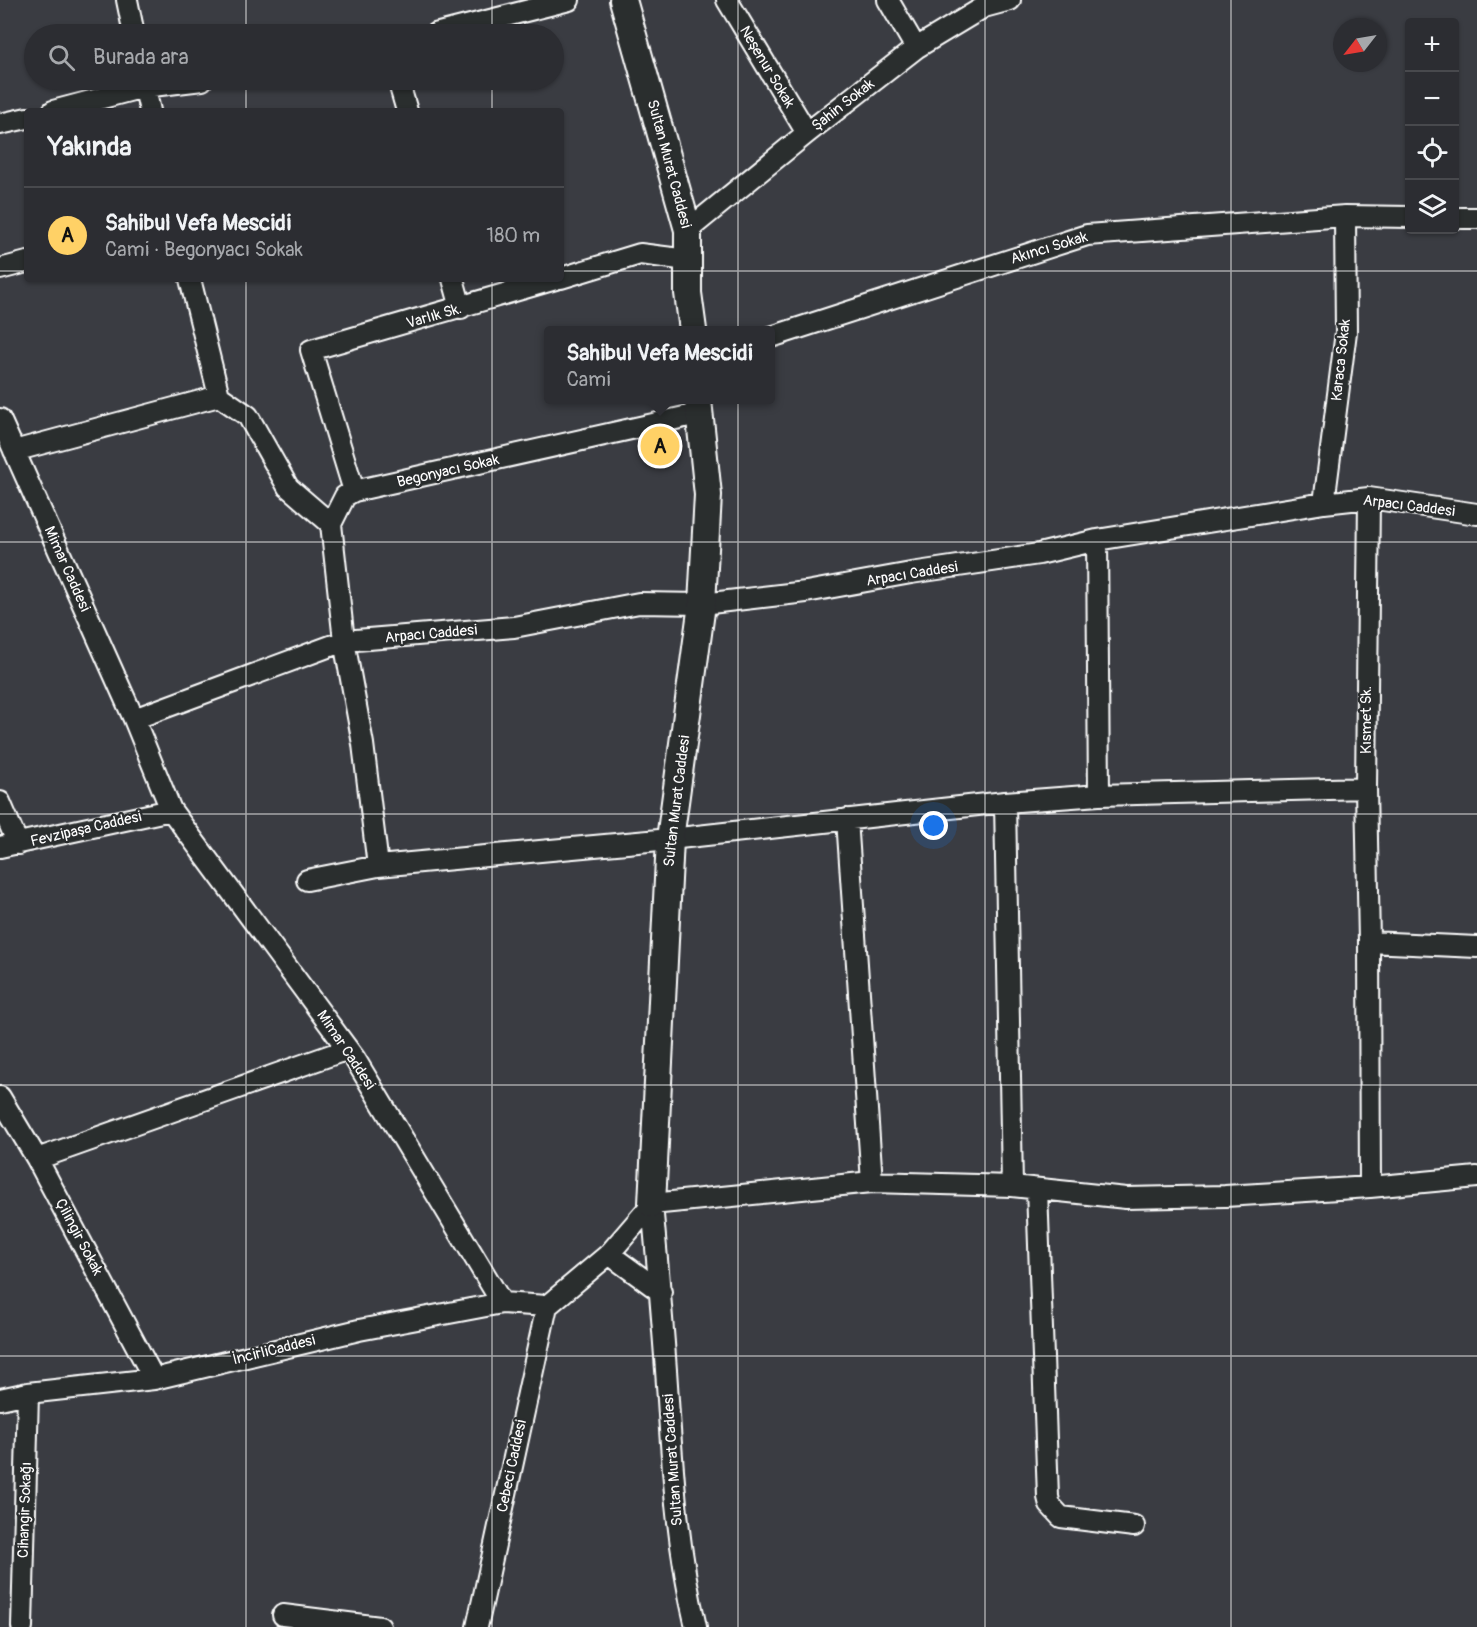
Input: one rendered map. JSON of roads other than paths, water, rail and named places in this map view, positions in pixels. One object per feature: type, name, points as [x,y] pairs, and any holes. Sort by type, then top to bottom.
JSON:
[{"type":"main road","name":"Sultan Murat Caddesi","points":[[623,0],[688,230],[688,293],[692,326]]},
{"type":"main road","name":"Sultan Murat Caddesi","points":[[652,1204],[670,839],[702,604],[708,495],[698,407]]},
{"type":"street","points":[[127,0],[132,24]]},
{"type":"street","points":[[474,24],[569,0]]},
{"type":"street","name":"Neşenur Sokak","points":[[727,0],[807,133]]},
{"type":"street","points":[[888,0],[916,48]]},
{"type":"street","name":"Şahin Sokak","points":[[688,230],[916,48],[984,7],[1010,0]]},
{"type":"street","points":[[62,108],[121,90]]},
{"type":"street","points":[[146,90],[149,108]]},
{"type":"street","points":[[401,90],[406,108]]},
{"type":"street","points":[[0,124],[24,119]]},
{"type":"street","name":"Akıncı Sokak","points":[[775,336],[1087,234],[1345,216],[1405,217]]},
{"type":"street","name":"Karaca Sokak","points":[[1324,503],[1346,332],[1345,216]]},
{"type":"street","points":[[1459,218],[1477,218]]},
{"type":"street","points":[[564,277],[640,254],[688,260]]},
{"type":"street","points":[[0,269],[24,263]]},
{"type":"street","points":[[191,282],[219,396],[248,416],[288,487],[331,524]]},
{"type":"street","points":[[454,282],[461,308]]},
{"type":"street","name":"Varlık Sk.","points":[[354,491],[312,350],[546,282]]},
{"type":"street","points":[[14,451],[219,396]]},
{"type":"street","name":"Begonyacı Sokak","points":[[354,491],[698,407]]},
{"type":"street","name":"Mimar Caddesi","points":[[0,419],[134,719],[171,810],[348,1049],[502,1303]]},
{"type":"street","points":[[354,491],[345,496],[331,524],[344,641],[363,744],[378,866]]},
{"type":"street","name":"Arpacı Caddesi","points":[[134,719],[344,641],[514,627],[639,603],[702,604],[806,592],[911,573],[1039,554],[1097,540],[1324,503],[1369,498],[1477,514]]},
{"type":"street","name":"Kısmet Sk.","points":[[1369,498],[1366,788],[1370,1187]]},
{"type":"street","points":[[1097,540],[1099,795]]},
{"type":"street","points":[[307,880],[378,866],[670,839],[1005,802],[1099,795],[1366,788]]},
{"type":"street","points":[[0,802],[9,845]]},
{"type":"street","points":[[1005,802],[1012,1186]]},
{"type":"street","name":"Fevzipaşa Caddesi","points":[[9,845],[171,810]]},
{"type":"street","points":[[847,819],[872,1182]]},
{"type":"street","points":[[1369,942],[1477,947]]},
{"type":"street","points":[[37,1159],[348,1049]]},
{"type":"street","name":"Çilingir Sokak","points":[[0,1097],[37,1159],[154,1379]]},
{"type":"street","points":[[547,1306],[609,1254],[652,1204],[872,1182],[1012,1186],[1125,1198],[1225,1196],[1370,1187],[1477,1177]]},
{"type":"street","points":[[1037,1189],[1050,1505],[1061,1517],[1134,1526]]},
{"type":"street","name":"Sultan Murat Caddesi","points":[[652,1204],[661,1292],[676,1519],[688,1594],[696,1627]]},
{"type":"street","points":[[609,1254],[661,1292]]},
{"type":"street","name":"İncirliCaddesi","points":[[0,1399],[154,1379],[358,1330],[502,1303],[547,1306]]},
{"type":"street","name":"Cebeci Caddesi","points":[[477,1627],[547,1306]]},
{"type":"street","name":"Cihangir Sokağı","points":[[22,1627],[28,1394]]},
{"type":"street","points":[[284,1615],[380,1627]]},
{"type":"place","name":"Sahibul Vefa Mescidi","points":[[660,446]]}]
